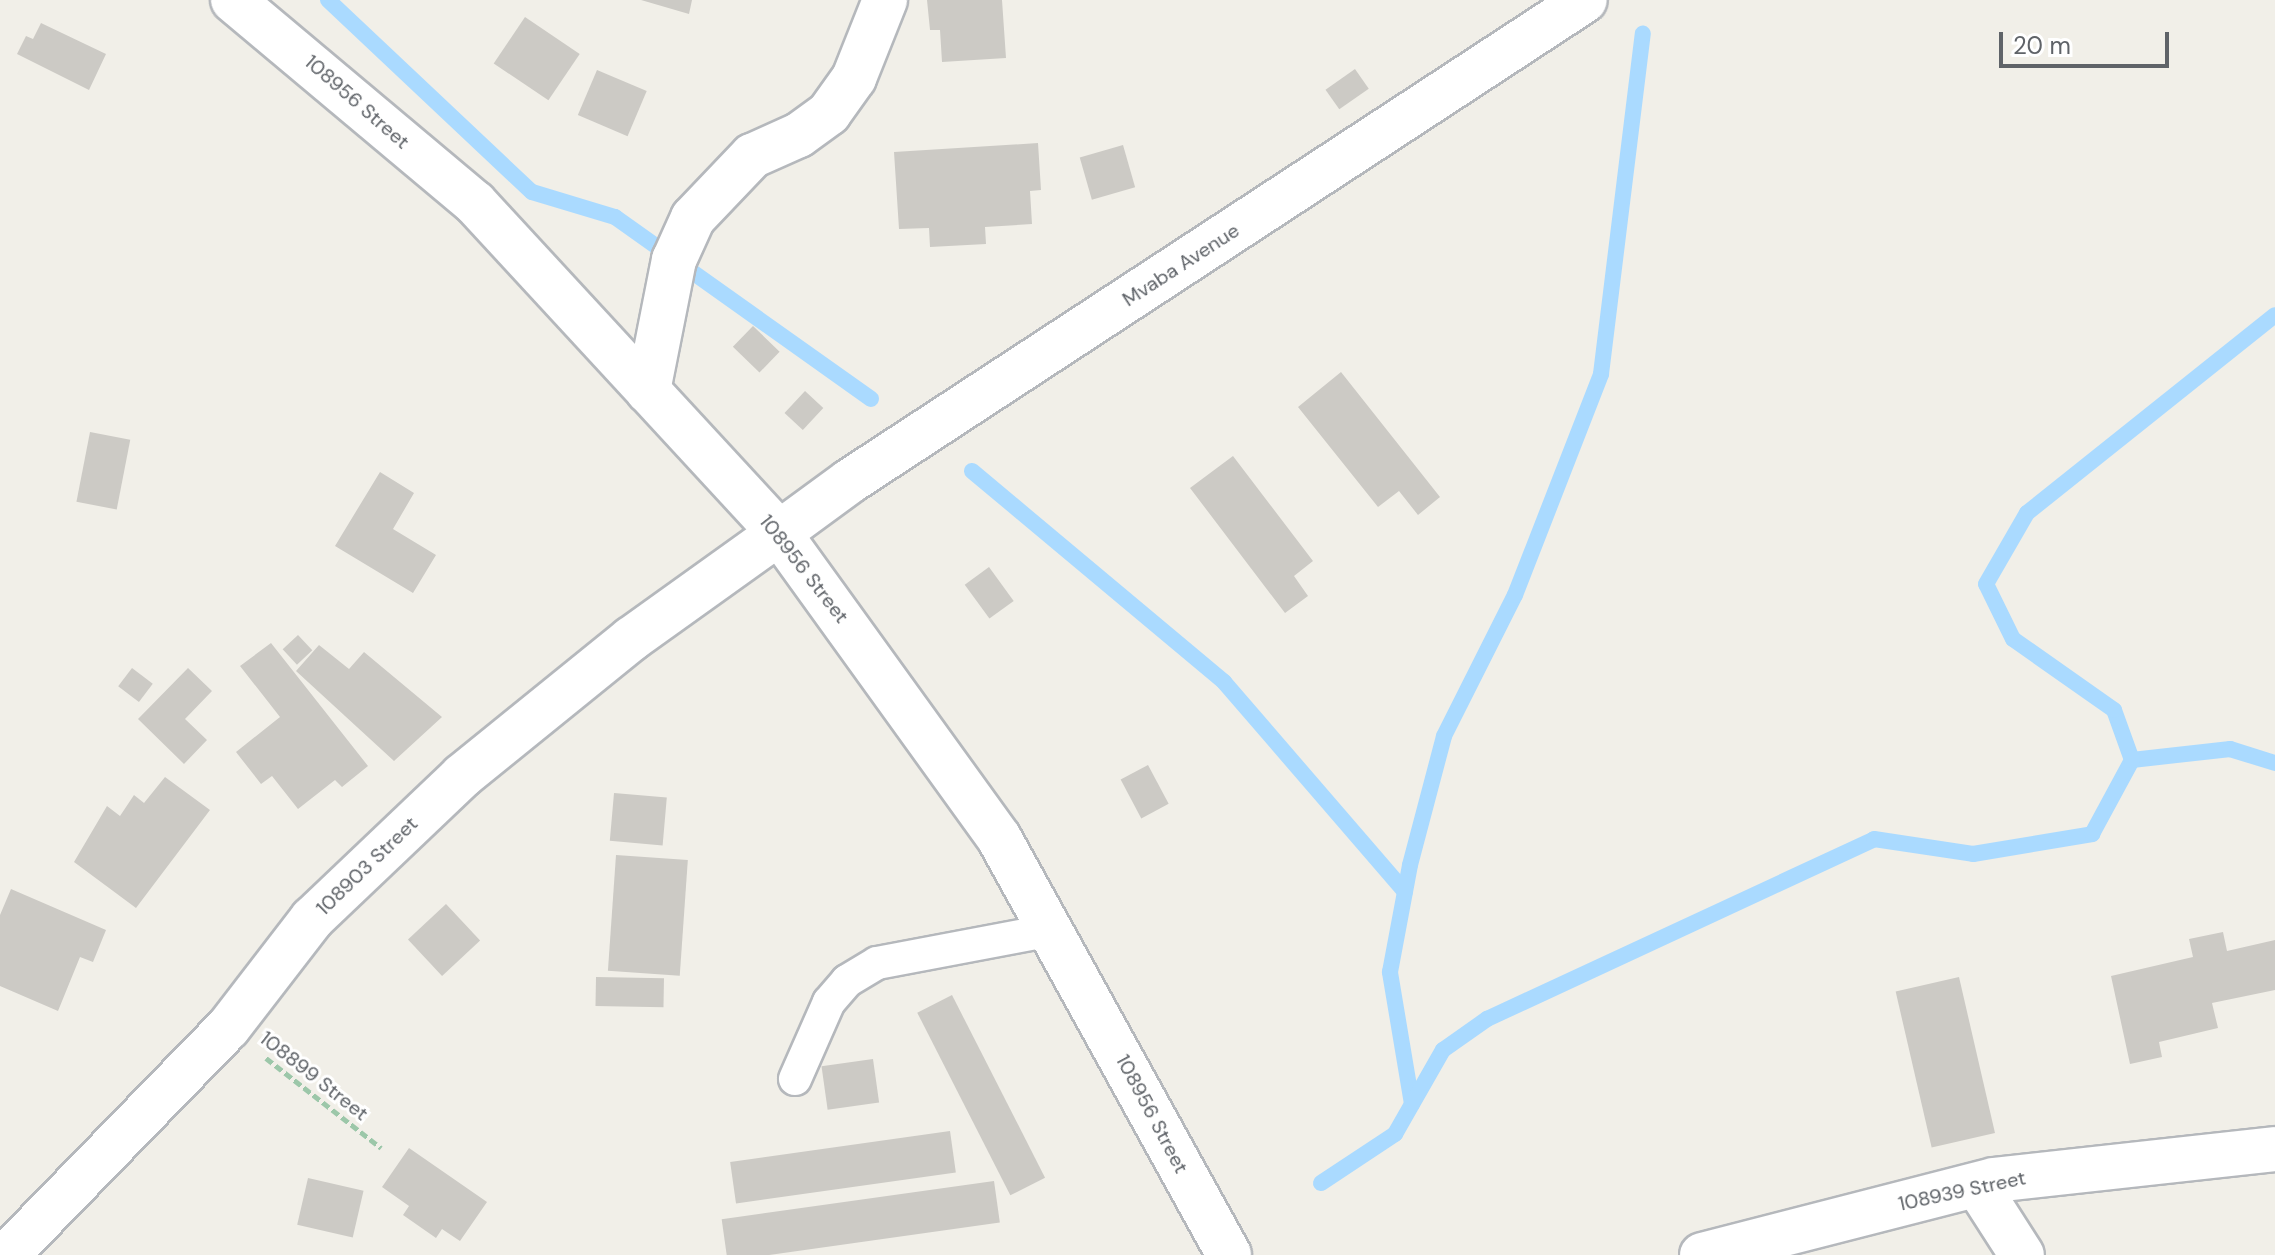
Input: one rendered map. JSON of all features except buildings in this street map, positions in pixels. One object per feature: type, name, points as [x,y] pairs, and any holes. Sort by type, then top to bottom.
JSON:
[{"type":"street","name":"108956 Street","points":[[233,0],[475,203],[779,533],[999,838],[1229,1255]]},
{"type":"street","points":[[648,391],[674,260],[693,218],[752,156],[799,135],[829,113],[854,78],[885,0]]},
{"type":"street","name":"Mvaba Avenue","points":[[779,533],[850,481],[1585,0]]},
{"type":"street","name":"108903 Street","points":[[7,1255],[228,1028],[312,919],[462,776],[631,639],[779,533]]},
{"type":"street","name":"108939 Street","points":[[1702,1255],[1977,1185],[2275,1149]]},
{"type":"street","points":[[1977,1185],[2022,1255]]},
{"type":"lane","points":[[795,1079],[829,1002],[847,981],[877,963],[1052,930]]},
{"type":"path","name":"108899 Street","points":[[228,1028],[381,1148]]},
{"type":"waterway","points":[[328,0],[532,192],[615,217],[871,399]]},
{"type":"waterway","points":[[1412,1104],[1390,972],[1410,865],[1444,736],[1515,595],[1601,374],[1643,34]]},
{"type":"waterway","points":[[1321,1183],[1395,1134],[1443,1050],[1487,1019],[1874,839],[1973,854],[2092,834],[2132,760],[2114,710],[2013,639],[1986,584],[2027,513],[2275,315]]},
{"type":"waterway","points":[[972,471],[1224,682],[1405,892]]},
{"type":"waterway","points":[[2132,760],[2230,749],[2275,763]]}]
